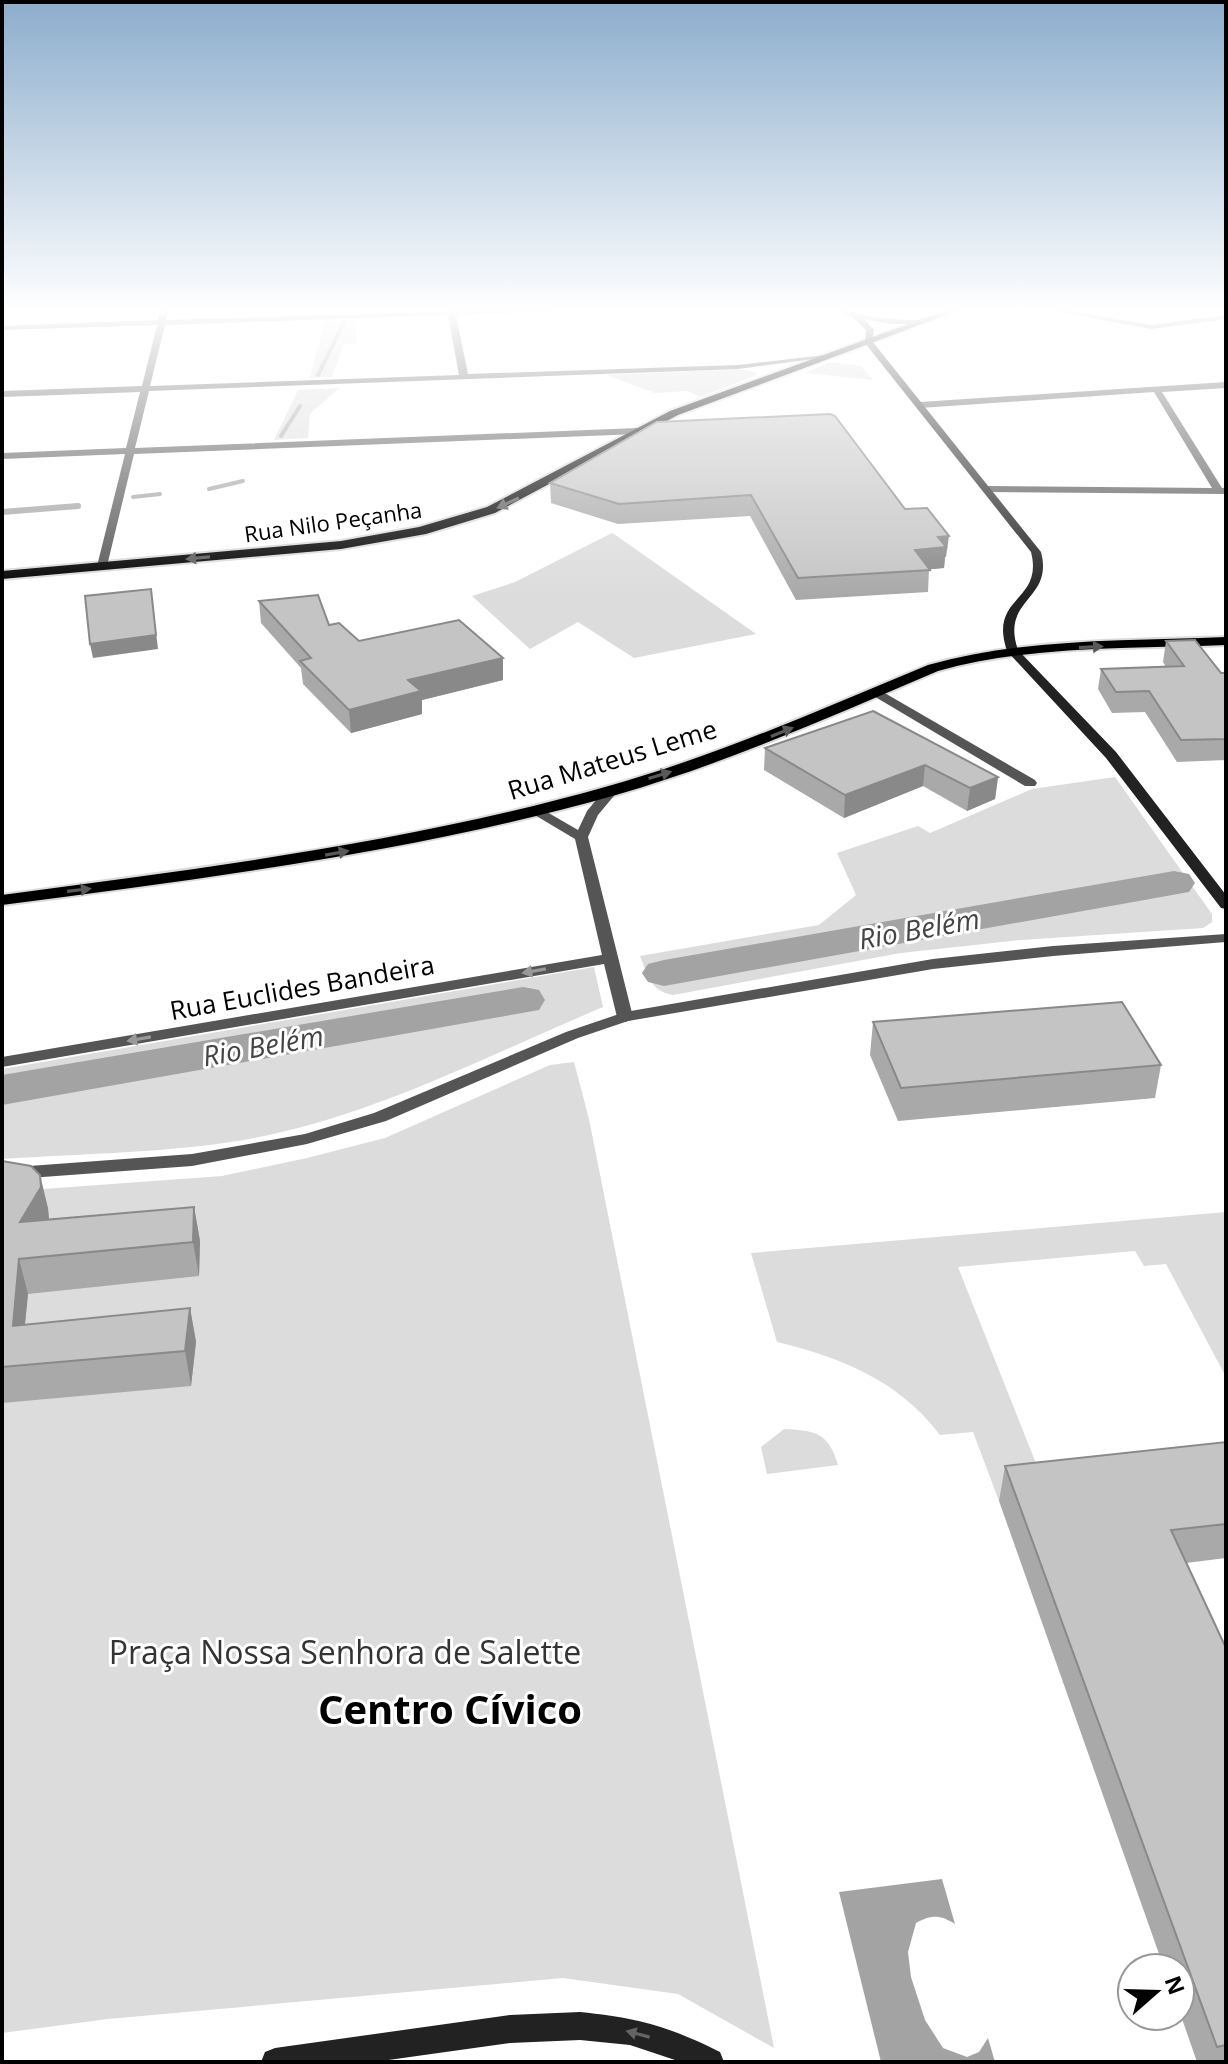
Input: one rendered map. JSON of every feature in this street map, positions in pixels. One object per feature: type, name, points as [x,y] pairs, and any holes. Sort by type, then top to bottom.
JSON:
[{"type":"main road","name":"Rua Nilo Peçanha","points":[[2,575],[341,545],[431,529],[511,502],[637,431],[697,404]]},
{"type":"main road","points":[[920,405],[1030,541],[1040,560],[1038,578],[1005,623],[1005,635],[1013,651],[1118,764],[1226,905]]},
{"type":"main road","name":"Rua Mateus Leme","points":[[2,900],[312,858],[405,841],[535,811],[611,791],[735,750],[951,662],[1013,651],[1226,641]]},
{"type":"main road","points":[[275,2062],[510,2029],[580,2026],[630,2031],[675,2044],[710,2062]]},
{"type":"street","points":[[102,566],[141,404]]},
{"type":"street","points":[[920,405],[930,404]]},
{"type":"street","points":[[1166,404],[1222,491]]},
{"type":"street","points":[[2,456],[637,431]]},
{"type":"street","points":[[988,489],[1222,491]]},
{"type":"street","points":[[876,692],[1030,783]]},
{"type":"street","points":[[581,837],[592,814],[611,791]]},
{"type":"street","points":[[535,811],[569,827],[581,837],[625,1017]]},
{"type":"street","points":[[2,1174],[192,1160],[307,1139],[380,1117],[572,1035],[625,1017],[933,964],[1226,938]]},
{"type":"street","name":"Rua Euclides Bandeira","points":[[2,1062],[610,958]]},
{"type":"green space","points":[[291,404],[321,404],[310,414],[308,438],[274,440]]},
{"type":"green space","points":[[612,533],[756,634],[634,658],[578,622],[530,649],[472,596],[515,582]]},
{"type":"green space","points":[[1115,777],[1212,914],[1212,922],[1203,928],[1021,940],[901,953],[673,995],[659,990],[645,970],[640,956],[819,925],[856,895],[837,853],[918,826],[930,833],[1032,789]]},
{"type":"green space","points":[[594,967],[603,1007],[439,1079],[355,1111],[269,1135],[204,1146],[2,1159],[2,1069]]},
{"type":"green space","name":"Praça Nossa Senhora de Salette","points":[[574,1062],[589,1119],[774,2048],[678,1994],[563,1978],[108,2019],[2,2033],[2,1192],[222,1176],[307,1158],[385,1138],[550,1065]]},
{"type":"green space","points":[[1226,1212],[1226,1377],[1166,1264],[1144,1266],[1135,1251],[958,1267],[1049,1496],[999,1501],[973,1432],[940,1435],[906,1400],[867,1374],[824,1356],[777,1342],[751,1253]]},
{"type":"green space","points":[[784,1429],[819,1435],[830,1446],[838,1465],[767,1474],[761,1447]]},
{"type":"shaded area","points":[[942,1879],[955,1924],[936,1917],[916,1923],[908,1952],[911,1977],[925,2020],[943,2048],[967,2057],[979,2052],[988,2038],[995,2062],[881,2062],[839,1892]]},
{"type":"building","points":[[835,416],[905,509],[927,508],[949,536],[938,537],[946,547],[915,550],[930,570],[798,578],[751,495],[619,504],[550,483],[657,422]]},
{"type":"building","points":[[151,589],[156,635],[90,644],[85,596]]},
{"type":"building","points":[[318,595],[329,625],[339,623],[359,641],[459,620],[503,658],[408,680],[421,691],[349,710],[300,661],[311,658],[259,601]]},
{"type":"building","points":[[1195,640],[1221,673],[1226,673],[1226,739],[1181,740],[1149,691],[1116,692],[1101,669],[1184,666],[1166,641]]},
{"type":"building","points":[[873,711],[998,777],[970,788],[925,765],[845,795],[765,748]]},
{"type":"building","points":[[1122,1002],[1161,1065],[901,1088],[873,1022]]},
{"type":"building","points":[[2,1161],[31,1166],[40,1175],[41,1187],[20,1222],[194,1207],[193,1242],[19,1259],[13,1326],[190,1308],[185,1351],[2,1367]]},
{"type":"building","points":[[1226,1442],[1226,1524],[1171,1530],[1226,1648],[1226,2045],[1217,2047],[1196,1989],[1196,1952],[1182,1952],[1005,1466]]},
{"type":"waterway","points":[[281,436],[300,406]]},
{"type":"waterway","points":[[209,489],[243,481]]},
{"type":"waterway","points":[[133,497],[160,494]]},
{"type":"waterway","points":[[2,512],[78,506]]},
{"type":"waterway","name":"Rio Belém","points":[[664,973],[1174,883]]},
{"type":"waterway","name":"Rio Belém","points":[[2,1090],[523,1000]]},
{"type":"district","name":"Centro Cívico","points":[[450,1708]]}]
